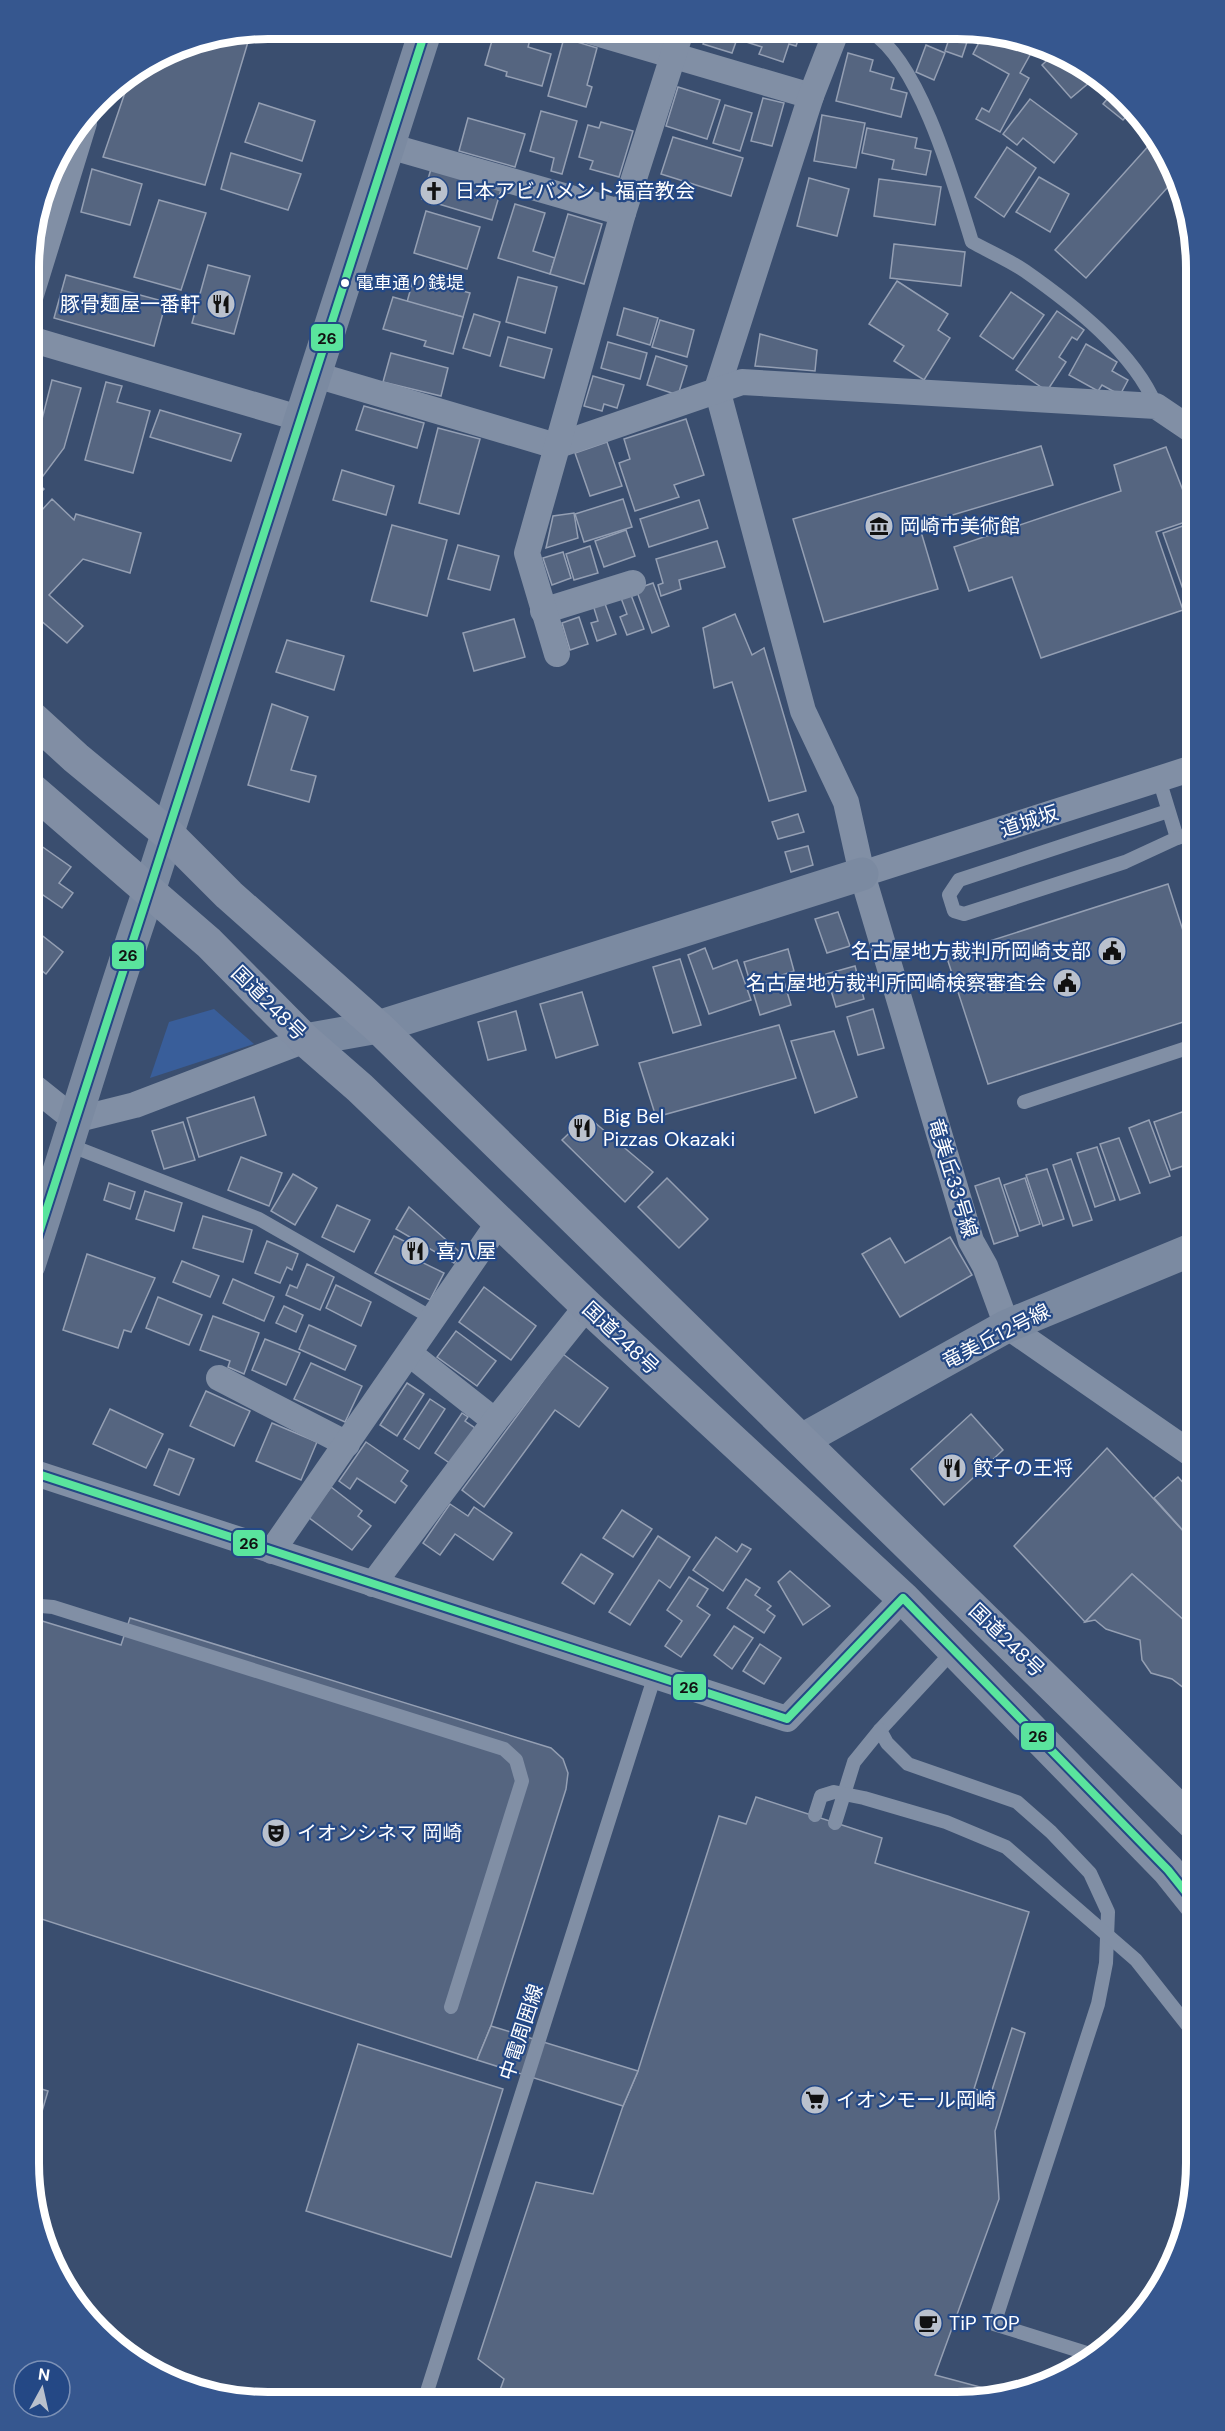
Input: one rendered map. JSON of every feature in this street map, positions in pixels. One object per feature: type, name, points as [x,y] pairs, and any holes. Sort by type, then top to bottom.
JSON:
[{"type":"highway","name":"国道248号","points":[[39,724],[167,833],[229,895],[378,1027],[1186,1816]]},
{"type":"highway","name":"国道248号","points":[[39,796],[208,943],[305,1040],[360,1088],[587,1306],[903,1598],[1168,1870],[1186,1892]]},
{"type":"main road","points":[[39,1234],[124,963],[423,39]]},
{"type":"main road","points":[[305,1040],[378,1027],[862,874]]},
{"type":"main road","name":"竜美丘12号線","points":[[802,1440],[1007,1326],[1186,1252]]},
{"type":"street","points":[[617,39],[811,96]]},
{"type":"street","points":[[556,654],[527,554],[623,213],[678,39]]},
{"type":"street","points":[[717,389],[811,96],[833,39]]},
{"type":"street","points":[[39,269],[79,140]]},
{"type":"street","points":[[389,146],[623,213]]},
{"type":"street","points":[[39,342],[302,419]]},
{"type":"street","points":[[316,375],[556,446],[742,382],[1156,406],[1186,426]]},
{"type":"street","name":"竜美丘33号線","points":[[717,389],[803,711],[846,802],[862,874],[971,1241],[985,1266],[1007,1326]]},
{"type":"street","points":[[543,611],[633,582]]},
{"type":"street","name":"道城坂","points":[[862,874],[1186,770]]},
{"type":"street","points":[[39,1094],[72,1132],[135,1105],[305,1040]]},
{"type":"street","points":[[272,1551],[500,1221]]},
{"type":"street","points":[[374,1584],[495,1421],[587,1306]]},
{"type":"street","points":[[1007,1326],[1186,1450]]},
{"type":"street","points":[[410,1354],[495,1421]]},
{"type":"street","points":[[219,1378],[347,1444]]},
{"type":"street","points":[[39,1474],[787,1719],[903,1598]]},
{"type":"lane","points":[[882,39],[916,87],[946,158],[972,242],[1024,271],[1081,316],[1128,360],[1148,387],[1156,406]]},
{"type":"lane","points":[[1159,779],[1177,837]]},
{"type":"lane","points":[[1168,811],[959,880],[949,895],[954,911],[964,914],[1125,862],[1177,837],[1186,835]]},
{"type":"lane","points":[[1024,1102],[1186,1048]]},
{"type":"lane","points":[[72,1132],[259,1219],[432,1318]]},
{"type":"lane","points":[[39,1606],[53,1607],[504,1749],[516,1760],[522,1782],[450,2007]]},
{"type":"lane","points":[[835,1823],[854,1762],[880,1730],[954,1650]]},
{"type":"lane","name":"中電周囲線","points":[[427,2392],[655,1675]]},
{"type":"lane","points":[[880,1730],[886,1743],[908,1764],[1017,1802],[1051,1832],[1090,1873],[1108,1912],[1106,1964],[1098,2004],[994,2324],[1085,2352]]},
{"type":"lane","points":[[815,1815],[822,1797],[834,1792],[864,1798],[946,1822],[1006,1847],[1136,1960],[1186,2023]]},
{"type":"shaded area","points":[[214,1009],[254,1044],[150,1078],[169,1022]]},
{"type":"building","points":[[492,39],[530,39],[528,47],[551,54],[542,86],[506,76],[507,72],[485,65]]},
{"type":"building","points":[[564,39],[597,48],[587,85],[592,87],[586,107],[548,96]]},
{"type":"building","points":[[705,39],[737,39],[732,53],[703,44]]},
{"type":"building","points":[[737,39],[798,39],[796,46],[789,44],[783,62],[759,54],[762,47]]},
{"type":"building","points":[[949,39],[968,39],[962,57],[945,51]]},
{"type":"building","points":[[249,40],[205,185],[103,157],[129,86],[181,56],[224,43]]},
{"type":"building","points":[[980,40],[1032,52],[1020,73],[1029,78],[1000,132],[976,119],[982,108],[989,112],[1009,74],[973,54]]},
{"type":"building","points":[[926,45],[945,53],[934,80],[916,72]]},
{"type":"building","points":[[848,53],[873,60],[870,71],[894,78],[891,89],[907,93],[901,117],[836,101]]},
{"type":"building","points":[[1049,58],[1090,82],[1071,98],[1042,65]]},
{"type":"building","points":[[678,87],[720,100],[707,139],[666,126]]},
{"type":"building","points":[[1109,97],[1127,115],[1123,120],[1103,104]]},
{"type":"building","points":[[763,98],[784,103],[772,146],[751,141]]},
{"type":"building","points":[[1030,99],[1077,134],[1054,163],[1023,138],[1017,145],[1003,134]]},
{"type":"building","points":[[259,103],[315,121],[302,161],[245,142]]},
{"type":"building","points":[[725,105],[752,113],[740,151],[713,143]]},
{"type":"building","points":[[541,111],[577,121],[562,174],[551,171],[554,158],[530,151]]},
{"type":"building","points":[[822,115],[865,123],[856,168],[814,161]]},
{"type":"building","points":[[468,118],[525,134],[515,167],[459,151]]},
{"type":"building","points":[[601,122],[633,131],[619,177],[590,169],[593,161],[579,157],[588,125],[599,128]]},
{"type":"building","points":[[867,128],[917,138],[915,148],[931,151],[926,175],[892,169],[894,160],[862,153]]},
{"type":"building","points":[[673,137],[743,158],[731,196],[661,174]]},
{"type":"building","points":[[1149,145],[1170,184],[1086,278],[1055,250]]},
{"type":"building","points":[[1007,147],[1036,168],[1004,217],[975,197]]},
{"type":"building","points":[[231,153],[301,174],[288,210],[221,189]]},
{"type":"building","points":[[92,169],[142,184],[130,225],[81,212]]},
{"type":"building","points":[[431,169],[501,190],[492,220],[422,199]]},
{"type":"building","points":[[1039,177],[1069,194],[1050,232],[1016,212]]},
{"type":"building","points":[[809,178],[849,189],[837,236],[797,226]]},
{"type":"building","points":[[879,179],[941,187],[935,225],[874,216]]},
{"type":"building","points":[[159,200],[206,213],[181,290],[134,277]]},
{"type":"building","points":[[515,204],[545,213],[533,251],[555,258],[550,274],[498,258]]},
{"type":"building","points":[[426,211],[480,227],[467,269],[414,253]]},
{"type":"building","points":[[568,214],[602,224],[584,284],[550,274]]},
{"type":"building","points":[[894,244],[965,252],[961,286],[890,278]]},
{"type":"building","points":[[208,265],[250,276],[234,334],[192,323]]},
{"type":"building","points":[[66,275],[166,302],[154,346],[54,318]]},
{"type":"building","points":[[414,277],[470,293],[463,317],[407,302]]},
{"type":"building","points":[[518,277],[557,287],[545,333],[506,322]]},
{"type":"building","points":[[897,281],[948,314],[938,330],[950,338],[924,380],[894,361],[904,346],[869,324]]},
{"type":"building","points":[[1011,292],[1044,315],[1013,359],[980,336]]},
{"type":"building","points":[[393,297],[463,317],[453,354],[424,346],[426,341],[383,329]]},
{"type":"building","points":[[624,308],[658,318],[650,345],[617,335]]},
{"type":"building","points":[[1057,311],[1084,330],[1077,340],[1072,337],[1059,357],[1066,362],[1047,391],[1016,370]]},
{"type":"building","points":[[474,314],[500,322],[490,356],[463,348]]},
{"type":"building","points":[[660,320],[694,330],[687,357],[652,347]]},
{"type":"building","points":[[760,334],[817,350],[815,371],[755,366]]},
{"type":"building","points":[[508,337],[552,349],[544,378],[500,366]]},
{"type":"building","points":[[608,342],[647,353],[640,379],[601,368]]},
{"type":"building","points":[[1086,344],[1117,362],[1112,371],[1128,380],[1120,395],[1102,385],[1098,391],[1069,375]]},
{"type":"building","points":[[391,353],[448,368],[441,396],[383,382]]},
{"type":"building","points":[[656,356],[687,366],[678,395],[647,385]]},
{"type":"building","points":[[593,376],[624,385],[617,408],[604,404],[602,411],[584,406]]},
{"type":"building","points":[[52,380],[81,388],[64,448],[40,480],[39,431]]},
{"type":"building","points":[[106,382],[122,386],[117,402],[150,411],[133,473],[85,460]]},
{"type":"building","points":[[364,406],[424,423],[417,448],[356,430]]},
{"type":"building","points":[[160,410],[241,434],[231,461],[150,437]]},
{"type":"building","points":[[686,419],[704,475],[674,485],[679,497],[635,511],[619,463],[630,459],[624,439]]},
{"type":"building","points":[[438,428],[480,439],[459,514],[419,503]]},
{"type":"building","points":[[607,442],[622,486],[590,496],[575,453]]},
{"type":"building","points":[[1041,446],[1053,485],[919,525],[938,589],[824,622],[793,519]]},
{"type":"building","points":[[1166,447],[1186,498],[1186,522],[1156,532],[1183,610],[1041,658],[1012,577],[969,591],[954,547],[1121,491],[1114,465]]},
{"type":"building","points":[[342,470],[394,486],[386,515],[333,500]]},
{"type":"building","points":[[39,484],[44,489],[39,494]]},
{"type":"building","points":[[52,499],[74,520],[76,514],[141,533],[130,573],[83,559],[49,595],[83,626],[67,643],[39,619],[39,513]]},
{"type":"building","points":[[623,499],[632,527],[584,542],[575,514]]},
{"type":"building","points":[[699,500],[708,528],[649,547],[640,519]]},
{"type":"building","points":[[574,513],[578,538],[546,548],[553,516]]},
{"type":"building","points":[[392,525],[447,540],[427,616],[371,601]]},
{"type":"building","points":[[1186,525],[1186,598],[1163,533]]},
{"type":"building","points":[[626,530],[635,556],[604,567],[595,541]]},
{"type":"building","points":[[717,541],[725,567],[679,580],[681,589],[661,596],[658,585],[663,583],[656,559]]},
{"type":"building","points":[[458,545],[499,556],[490,590],[448,579]]},
{"type":"building","points":[[590,546],[598,573],[574,580],[566,554]]},
{"type":"building","points":[[563,552],[571,578],[552,585],[543,558]]},
{"type":"building","points":[[653,583],[669,626],[652,633],[636,589]]},
{"type":"building","points":[[631,595],[644,629],[627,635],[620,617],[627,614],[621,598]]},
{"type":"building","points":[[604,601],[616,634],[597,641],[591,623],[598,621],[593,605]]},
{"type":"building","points":[[735,614],[752,655],[764,648],[806,791],[769,801],[732,682],[714,688],[703,628]]},
{"type":"building","points":[[579,617],[588,644],[570,650],[562,623]]},
{"type":"building","points":[[514,619],[525,657],[474,671],[463,633]]},
{"type":"building","points":[[287,640],[344,656],[334,690],[276,672]]},
{"type":"building","points":[[272,704],[308,717],[291,770],[316,776],[309,802],[248,785]]},
{"type":"building","points":[[798,814],[804,832],[778,839],[772,822]]},
{"type":"building","points":[[39,844],[71,867],[59,883],[73,893],[62,908],[39,892]]},
{"type":"building","points":[[808,846],[813,865],[791,872],[785,852]]},
{"type":"building","points":[[1168,884],[1186,940],[1186,1021],[988,1084],[946,955]]},
{"type":"building","points":[[838,912],[850,946],[827,953],[815,919]]},
{"type":"building","points":[[39,933],[63,952],[46,974],[39,968]]},
{"type":"building","points":[[705,948],[713,969],[737,960],[751,1000],[709,1014],[688,955]]},
{"type":"building","points":[[788,949],[794,971],[782,975],[791,1005],[760,1015],[744,962]]},
{"type":"building","points":[[680,959],[701,1025],[673,1033],[653,967]]},
{"type":"building","points":[[855,966],[864,999],[836,1007],[826,974]]},
{"type":"building","points":[[582,992],[598,1045],[556,1058],[540,1004]]},
{"type":"building","points":[[873,1009],[884,1048],[858,1055],[847,1017]]},
{"type":"building","points":[[516,1011],[526,1050],[488,1060],[478,1022]]},
{"type":"building","points":[[779,1025],[796,1078],[656,1117],[639,1063]]},
{"type":"building","points":[[834,1031],[857,1097],[815,1113],[791,1041]]},
{"type":"building","points":[[254,1097],[266,1135],[199,1157],[187,1118]]},
{"type":"building","points":[[1186,1111],[1186,1165],[1171,1170],[1154,1122]]},
{"type":"building","points":[[587,1116],[653,1172],[625,1202],[562,1140]]},
{"type":"building","points":[[1149,1120],[1170,1176],[1150,1183],[1129,1128]]},
{"type":"building","points":[[183,1122],[195,1160],[164,1169],[152,1131]]},
{"type":"building","points":[[1119,1138],[1140,1193],[1120,1200],[1100,1144]]},
{"type":"building","points":[[1097,1147],[1115,1200],[1095,1207],[1077,1153]]},
{"type":"building","points":[[241,1157],[282,1173],[269,1206],[228,1190]]},
{"type":"building","points":[[1071,1159],[1092,1220],[1073,1226],[1053,1165]]},
{"type":"building","points":[[1047,1169],[1064,1219],[1043,1226],[1026,1175]]},
{"type":"building","points":[[293,1174],[317,1188],[295,1225],[271,1211]]},
{"type":"building","points":[[667,1178],[708,1219],[679,1248],[638,1207]]},
{"type":"building","points":[[999,1178],[1018,1236],[994,1244],[975,1186]]},
{"type":"building","points":[[1025,1178],[1040,1224],[1020,1231],[1004,1185]]},
{"type":"building","points":[[109,1183],[135,1192],[130,1209],[104,1200]]},
{"type":"building","points":[[145,1191],[182,1203],[174,1231],[136,1219]]},
{"type":"building","points":[[337,1205],[370,1220],[354,1252],[322,1237]]},
{"type":"building","points":[[409,1207],[461,1253],[454,1263],[396,1229]]},
{"type":"building","points":[[203,1216],[252,1230],[243,1262],[193,1248]]},
{"type":"building","points":[[394,1236],[418,1248],[413,1258],[444,1273],[430,1300],[375,1273]]},
{"type":"building","points":[[950,1237],[972,1275],[900,1317],[862,1254],[890,1238],[905,1263]]},
{"type":"building","points":[[267,1241],[298,1254],[292,1270],[287,1267],[280,1283],[255,1273]]},
{"type":"building","points":[[87,1254],[155,1278],[131,1332],[124,1330],[118,1348],[63,1330]]},
{"type":"building","points":[[182,1261],[219,1276],[210,1297],[173,1282]]},
{"type":"building","points":[[307,1264],[334,1277],[320,1310],[286,1295],[290,1285],[297,1288]]},
{"type":"building","points":[[233,1279],[274,1297],[264,1321],[223,1303]]},
{"type":"building","points":[[336,1285],[371,1302],[361,1326],[326,1308]]},
{"type":"building","points":[[484,1287],[536,1326],[511,1360],[459,1322]]},
{"type":"building","points":[[158,1297],[202,1315],[189,1345],[146,1328]]},
{"type":"building","points":[[284,1306],[303,1315],[296,1332],[276,1323]]},
{"type":"building","points":[[213,1316],[259,1333],[244,1374],[228,1367],[230,1361],[200,1350]]},
{"type":"building","points":[[309,1325],[356,1346],[345,1370],[299,1349]]},
{"type":"building","points":[[456,1331],[496,1361],[477,1386],[437,1357]]},
{"type":"building","points":[[265,1339],[300,1353],[286,1385],[252,1370]]},
{"type":"building","points":[[563,1354],[608,1388],[579,1427],[555,1410],[484,1507],[462,1490]]},
{"type":"building","points":[[311,1363],[362,1386],[345,1422],[294,1399]]},
{"type":"building","points":[[407,1383],[424,1394],[397,1436],[380,1425]]},
{"type":"building","points":[[206,1391],[250,1411],[234,1446],[190,1426]]},
{"type":"building","points":[[430,1399],[445,1409],[419,1449],[404,1439]]},
{"type":"building","points":[[110,1409],[163,1434],[146,1468],[93,1444]]},
{"type":"building","points":[[462,1413],[468,1417],[465,1421],[475,1428],[451,1464],[435,1453]]},
{"type":"building","points":[[971,1414],[1003,1450],[944,1505],[911,1469]]},
{"type":"building","points":[[272,1423],[317,1442],[301,1480],[256,1461]]},
{"type":"building","points":[[366,1442],[408,1471],[401,1481],[407,1486],[395,1503],[357,1478],[350,1489],[339,1481]]},
{"type":"building","points":[[1107,1448],[1186,1534],[1186,1622],[1132,1574],[1085,1622],[1014,1546]]},
{"type":"building","points":[[169,1449],[194,1459],[179,1495],[154,1485]]},
{"type":"building","points":[[1178,1477],[1186,1486],[1186,1534],[1154,1498]]},
{"type":"building","points":[[331,1487],[362,1511],[358,1516],[371,1526],[352,1550],[308,1517]]},
{"type":"building","points":[[450,1504],[468,1516],[474,1507],[512,1533],[493,1560],[455,1534],[440,1555],[423,1543]]},
{"type":"building","points":[[622,1510],[652,1529],[633,1557],[603,1538]]},
{"type":"building","points":[[658,1536],[690,1557],[670,1588],[659,1580],[630,1625],[609,1612]]},
{"type":"building","points":[[716,1537],[737,1552],[742,1544],[751,1549],[723,1591],[693,1570]]},
{"type":"building","points":[[581,1554],[613,1574],[594,1604],[562,1583]]},
{"type":"building","points":[[790,1571],[830,1606],[803,1625],[778,1582]]},
{"type":"building","points":[[1132,1574],[1186,1622],[1186,1690],[1172,1679],[1151,1673],[1142,1660],[1140,1640],[1106,1629],[1095,1620],[1085,1622]]},
{"type":"building","points":[[689,1577],[708,1589],[697,1606],[710,1615],[681,1657],[665,1646],[682,1621],[667,1610]]},
{"type":"building","points":[[746,1579],[760,1588],[755,1595],[771,1606],[767,1610],[775,1616],[764,1633],[727,1608]]},
{"type":"building","points":[[130,1618],[551,1748],[563,1759],[568,1773],[566,1789],[491,2026],[477,2060],[39,1918],[39,1620],[121,1645]]},
{"type":"building","points":[[734,1626],[753,1638],[732,1669],[714,1655]]},
{"type":"building","points":[[760,1644],[781,1658],[764,1684],[743,1671]]},
{"type":"building","name":"イオンモール岡崎","points":[[756,1797],[882,1838],[875,1863],[1029,1912],[974,2089],[991,2093],[1012,2028],[1025,2033],[995,2131],[999,2199],[935,2375],[990,2390],[972,2392],[499,2392],[504,2379],[478,2359],[536,2182],[593,2194],[623,2106],[638,2071],[719,1816],[746,1824]]},
{"type":"building","points":[[491,2026],[638,2071],[623,2106],[477,2060]]},
{"type":"building","points":[[358,2044],[503,2089],[451,2257],[306,2211]]},
{"type":"building","points":[[39,2088],[48,2091],[39,2122]]},
{"type":"transit line","name":"26","points":[[39,1233],[423,39]]},
{"type":"transit line","name":"26","points":[[39,1474],[787,1719],[903,1598],[1168,1870],[1186,1892]]},
{"type":"place","name":"日本アビバメント福音教会","points":[[434,191]]},
{"type":"place","name":"電車通り銭堤","points":[[345,283]]},
{"type":"place","name":"豚骨麺屋一番軒","points":[[221,304]]},
{"type":"place","name":"岡崎市美術館","points":[[879,526]]},
{"type":"place","name":"名古屋地方裁判所岡崎支部","points":[[1112,951]]},
{"type":"place","name":"名古屋地方裁判所岡崎検察審査会","points":[[1067,983]]},
{"type":"place","name":"Big Bel Pizzas Okazaki","points":[[582,1128]]},
{"type":"place","name":"喜八屋","points":[[415,1251]]},
{"type":"place","name":"餃子の王将","points":[[952,1468]]},
{"type":"place","name":"イオンシネマ 岡崎","points":[[276,1833]]},
{"type":"place","name":"イオンモール岡崎","points":[[815,2100]]},
{"type":"place","name":"TiP TOP","points":[[928,2323]]}]
